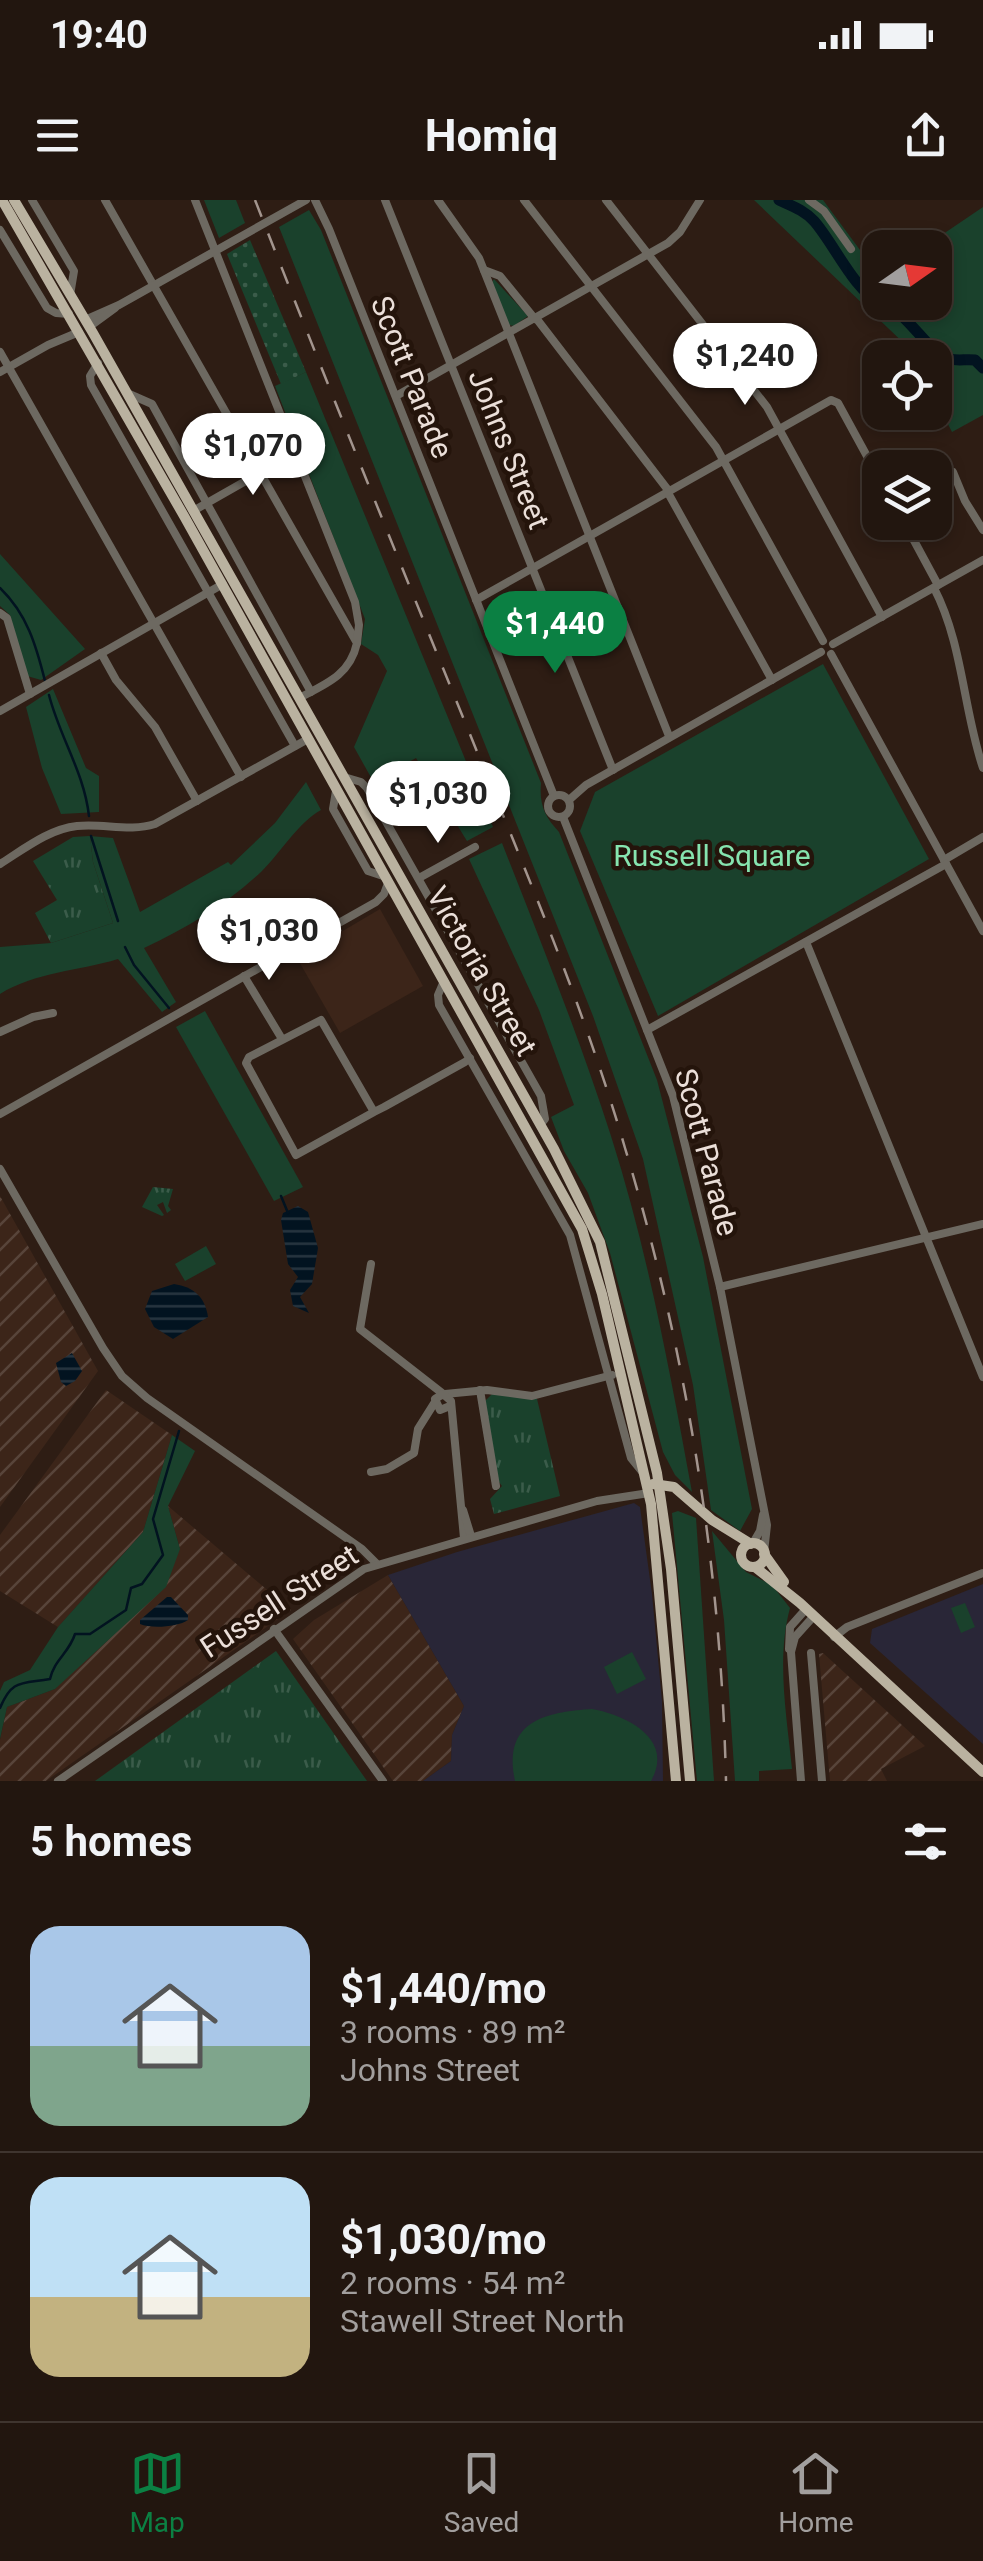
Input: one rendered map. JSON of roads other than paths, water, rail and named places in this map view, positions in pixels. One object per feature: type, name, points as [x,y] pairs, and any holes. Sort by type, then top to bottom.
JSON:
[{"type":"main road","name":"Victoria Street","points":[[2,200],[127,393],[299,698],[314,736]]},
{"type":"main road","name":"Victoria Street","points":[[14,200],[70,295],[98,363],[222,584],[401,879],[535,1128],[582,1229],[595,1267],[615,1374],[666,1518],[690,1781]]},
{"type":"main road","name":"Victoria Street","points":[[340,782],[387,879],[444,981],[580,1195],[600,1242],[641,1398],[676,1781]]},
{"type":"main road","points":[[396,895],[401,879]]},
{"type":"main road","points":[[641,1398],[662,1474],[712,1520],[764,1553],[806,1610]]},
{"type":"main road","points":[[652,1486],[679,1491]]},
{"type":"main road","points":[[652,1486],[700,1510]]},
{"type":"main road","points":[[666,1518],[673,1503],[688,1504]]},
{"type":"main road","points":[[712,1520],[745,1564],[755,1567],[806,1610],[983,1772]]},
{"type":"main road","points":[[741,1557],[742,1550],[752,1544]]},
{"type":"main road","points":[[755,1567],[764,1553]]},
{"type":"street","points":[[32,200],[74,270],[70,295]]},
{"type":"street","points":[[106,200],[357,643]]},
{"type":"street","points":[[195,200],[356,608],[357,643],[346,670],[299,698]]},
{"type":"street","points":[[4,370],[306,200]]},
{"type":"street","name":"Scott Parade","points":[[315,200],[554,796]]},
{"type":"street","name":"Johns Street","points":[[385,200],[613,770]]},
{"type":"street","points":[[438,200],[469,240],[484,270],[669,736]]},
{"type":"street","points":[[524,200],[723,460],[822,647]]},
{"type":"street","points":[[606,200],[768,407],[882,617]]},
{"type":"street","points":[[686,200],[694,210]]},
{"type":"street","points":[[396,396],[676,236],[700,200]]},
{"type":"street","points":[[809,200],[824,211],[851,249]]},
{"type":"street","points":[[0,230],[47,308],[80,324]]},
{"type":"street","points":[[484,270],[500,276],[667,491],[772,680]]},
{"type":"street","points":[[0,352],[4,370],[241,777]]},
{"type":"street","points":[[98,363],[90,374],[90,384],[295,746]]},
{"type":"street","points":[[127,393],[152,404],[311,692]]},
{"type":"street","points":[[476,600],[834,400],[863,450]]},
{"type":"street","points":[[193,511],[295,453]]},
{"type":"street","points":[[953,472],[983,530]]},
{"type":"street","points":[[913,540],[949,622],[972,735],[983,768]]},
{"type":"street","points":[[569,800],[586,784],[772,680],[822,647],[832,649],[983,560]]},
{"type":"street","points":[[0,711],[222,584]]},
{"type":"street","points":[[0,612],[6,618],[30,694]]},
{"type":"street","points":[[832,649],[983,931]]},
{"type":"street","points":[[101,653],[118,684],[156,727],[197,801]]},
{"type":"street","points":[[0,864],[62,829],[148,826],[314,736]]},
{"type":"street","points":[[340,782],[366,786],[541,1096],[545,1122],[517,1139]]},
{"type":"street","points":[[564,795],[569,800],[570,810],[563,817],[550,813],[549,801],[554,796],[564,795]]},
{"type":"street","name":"Scott Parade","points":[[563,817],[673,1096],[720,1287],[768,1530],[764,1553]]},
{"type":"street","points":[[647,1030],[983,837]]},
{"type":"street","points":[[419,878],[475,847]]},
{"type":"street","points":[[0,1114],[346,919],[380,898],[387,879]]},
{"type":"street","points":[[346,919],[396,895]]},
{"type":"street","points":[[806,942],[983,1377]]},
{"type":"street","points":[[244,976],[282,1039]]},
{"type":"street","points":[[371,1472],[388,1469],[412,1455],[418,1429],[443,1403],[478,1390],[532,1396],[615,1374],[570,1236],[439,1003],[444,981]]},
{"type":"street","points":[[0,1032],[33,1016],[53,1013]]},
{"type":"street","points":[[374,1112],[321,1020],[250,1057],[246,1063],[296,1154],[374,1112],[470,1058]]},
{"type":"street","points":[[0,1169],[122,1376],[157,1406],[365,1551],[376,1563]]},
{"type":"street","points":[[720,1287],[983,1224]]},
{"type":"street","points":[[371,1264],[360,1329],[426,1383],[443,1403],[453,1426],[468,1537]]},
{"type":"street","points":[[478,1390],[496,1486]]},
{"type":"street","name":"Fussell Street","points":[[58,1781],[350,1576],[376,1563],[652,1486]]},
{"type":"street","name":"Scott Parade","points":[[752,1544],[762,1528],[763,1512]]},
{"type":"street","points":[[834,1637],[847,1627],[983,1573]]},
{"type":"street","points":[[802,1781],[792,1643],[806,1610]]},
{"type":"street","points":[[274,1629],[383,1781]]},
{"type":"street","points":[[811,1652],[822,1781]]},
{"type":"street","points":[[792,1670],[812,1669]]},
{"type":"street","points":[[795,1709],[816,1706]]},
{"type":"street","points":[[971,1761],[983,1756]]},
{"type":"water","points":[[298,1206],[308,1212],[318,1248],[312,1284],[300,1297],[309,1313],[293,1306],[290,1290],[298,1277],[288,1264],[281,1220],[283,1213]]},
{"type":"water","points":[[174,1284],[197,1294],[208,1317],[173,1339],[154,1327],[145,1309],[152,1291]]},
{"type":"water","points":[[72,1353],[82,1371],[66,1386],[56,1363]]},
{"type":"water","points":[[167,1597],[188,1615],[188,1620],[164,1626],[140,1624],[140,1620]]},
{"type":"waterway","points":[[779,200],[814,221],[862,288]]},
{"type":"waterway","points":[[906,320],[942,356],[975,360],[983,368]]},
{"type":"waterway","points":[[0,588],[29,631],[45,681]]},
{"type":"waterway","points":[[49,695],[82,785],[89,816]]},
{"type":"waterway","points":[[91,836],[118,921]]},
{"type":"waterway","points":[[125,947],[134,965],[169,1008]]},
{"type":"waterway","points":[[281,1196],[288,1213]]},
{"type":"waterway","points":[[0,1708],[13,1687],[50,1679],[75,1634],[90,1634],[126,1610],[131,1588],[142,1584],[163,1555],[153,1519],[179,1431]]},
{"type":"railway","points":[[255,200],[551,935],[625,1148],[666,1303],[697,1461],[717,1621],[726,1781]]},
{"type":"park label","name":"Russell Square","points":[[712,855]]}]
